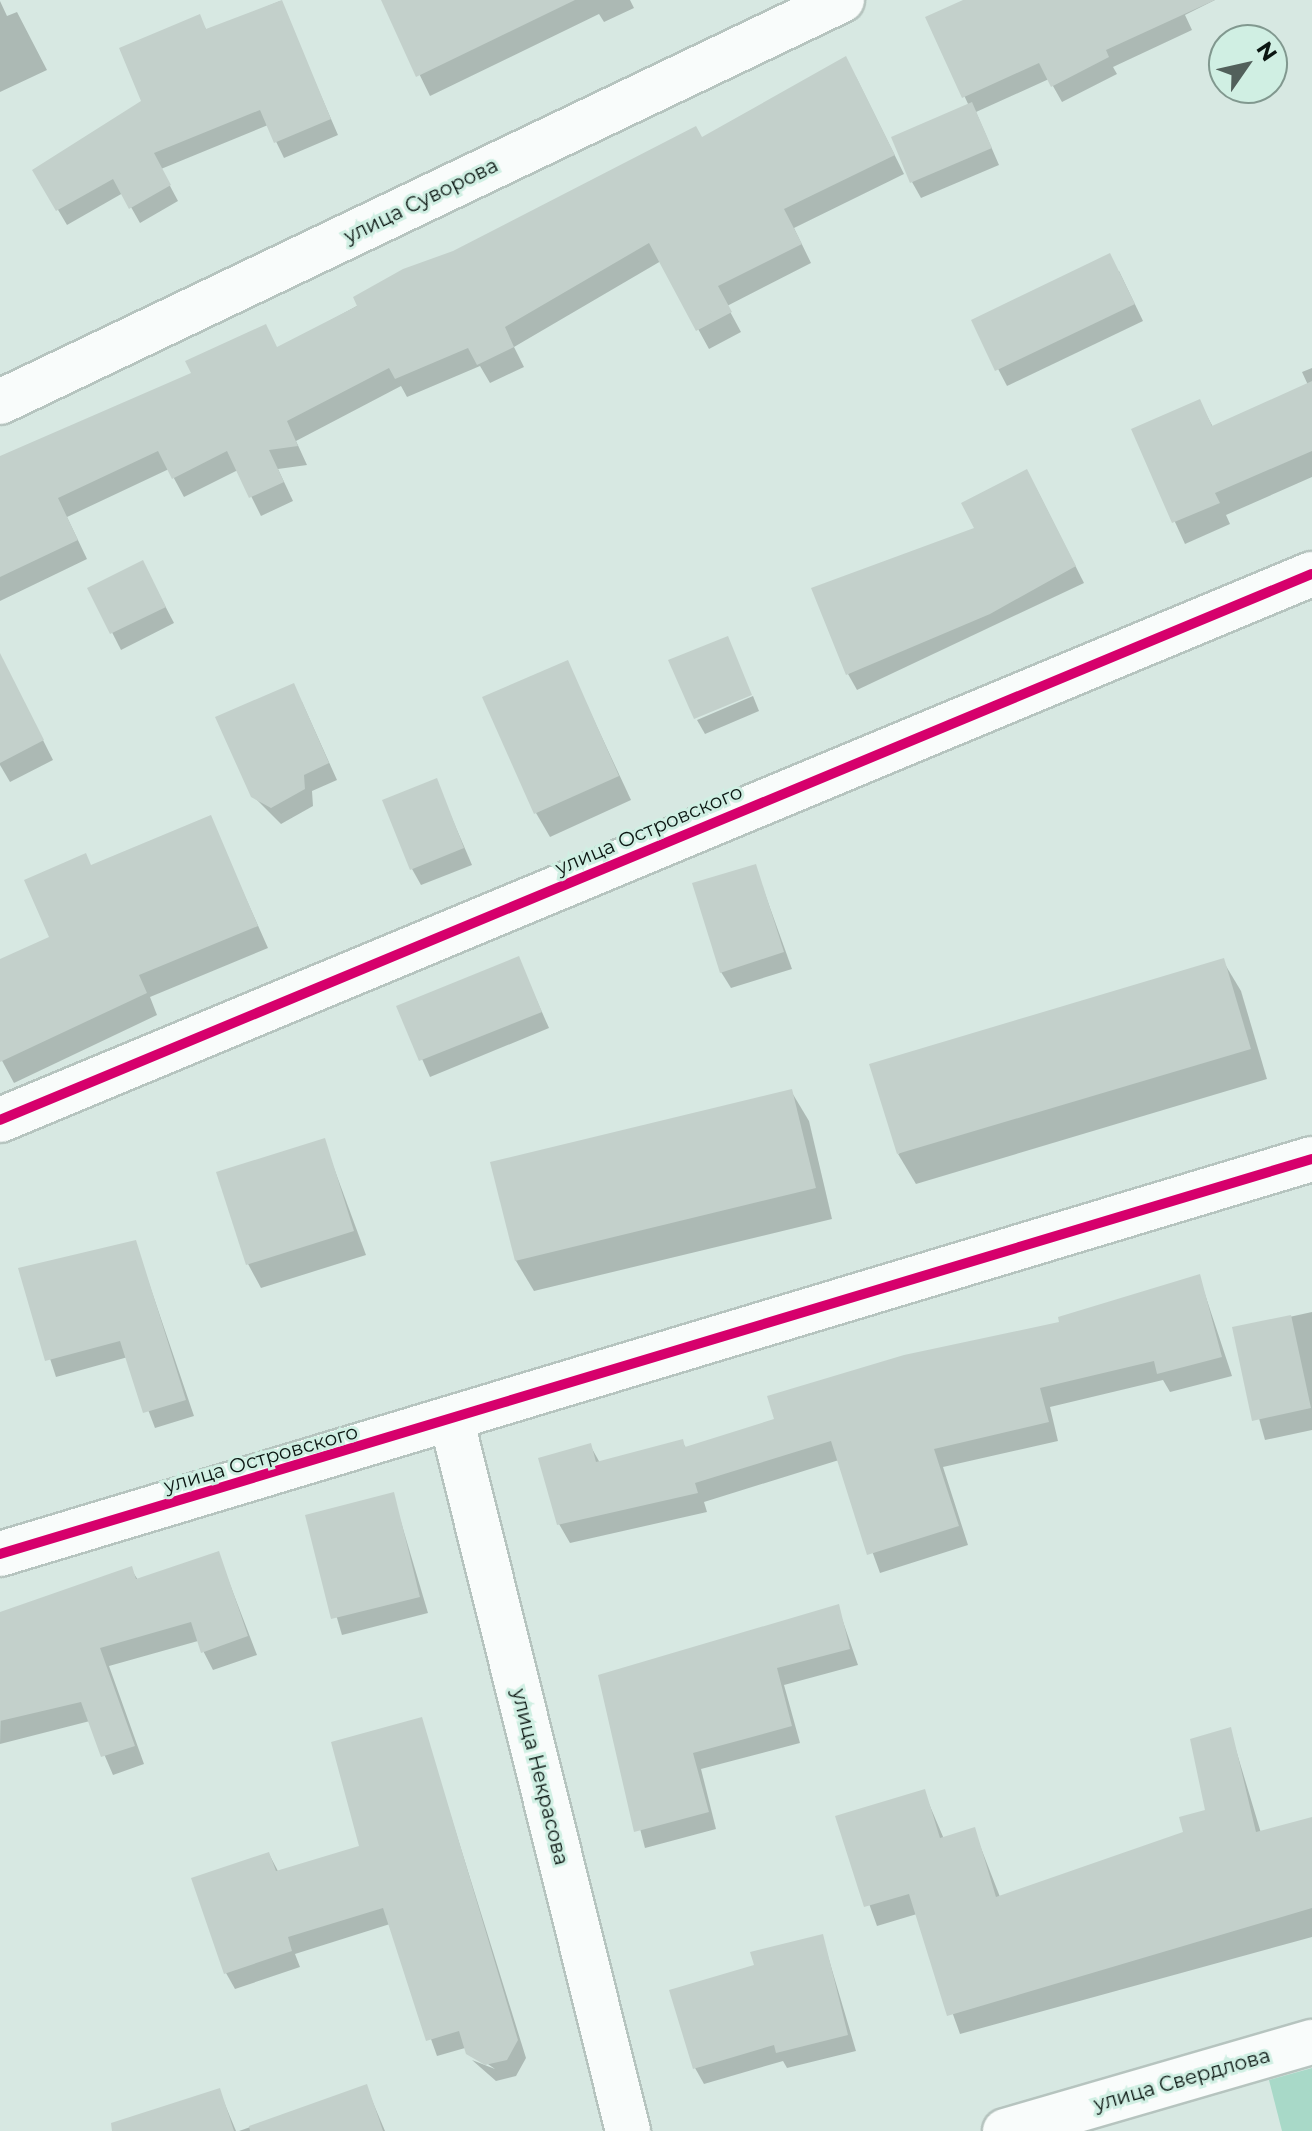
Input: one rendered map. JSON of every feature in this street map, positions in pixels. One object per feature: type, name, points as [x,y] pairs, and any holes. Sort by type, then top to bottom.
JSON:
[{"type":"street","name":"улица Суворова","points":[[0,402],[842,0]]},
{"type":"street","name":"улица Островского","points":[[0,1120],[1312,574]]},
{"type":"street","name":"улица Островского","points":[[0,1554],[452,1422],[1312,1159]]},
{"type":"street","name":"улица Некрасова","points":[[452,1422],[628,2131]]},
{"type":"street","name":"улица Свердлова","points":[[1005,2131],[1312,2042]]},
{"type":"green space","points":[[1312,2068],[1312,2131],[1282,2131],[1269,2080]]},
{"type":"building","points":[[282,0],[331,119],[274,143],[260,110],[154,153],[171,185],[129,209],[113,179],[56,211],[32,170],[141,101],[119,48],[200,14],[206,29]]},
{"type":"building","points":[[381,0],[575,0],[416,77]]},
{"type":"building","points":[[963,0],[1215,0],[1106,50],[1109,57],[1051,87],[1039,63],[962,98],[925,17]]},
{"type":"building","points":[[846,56],[895,155],[784,209],[802,244],[718,286],[732,312],[696,331],[649,243],[505,327],[514,347],[477,365],[468,348],[395,379],[389,368],[287,421],[298,446],[269,450],[284,482],[249,498],[227,451],[172,479],[158,451],[58,498],[78,540],[0,577],[0,456],[191,373],[185,361],[266,324],[277,347],[357,306],[353,297],[403,269],[453,251],[696,126],[702,137]]},
{"type":"building","points":[[972,102],[992,148],[910,183],[891,137]]},
{"type":"building","points":[[1110,253],[1135,304],[995,371],[971,320]]},
{"type":"building","points":[[1312,381],[1312,451],[1215,493],[1220,503],[1172,523],[1131,429],[1200,399],[1212,426]]},
{"type":"building","points":[[1027,469],[1076,566],[990,614],[846,675],[811,588],[974,528],[961,503]]},
{"type":"building","points":[[143,560],[166,607],[110,634],[87,588]]},
{"type":"building","points":[[728,636],[752,695],[694,719],[668,660]]},
{"type":"building","points":[[0,653],[44,740],[0,763]]},
{"type":"building","points":[[568,660],[619,776],[534,814],[482,697]]},
{"type":"building","points":[[294,683],[329,763],[304,775],[305,789],[271,808],[251,797],[215,717]]},
{"type":"building","points":[[437,778],[464,848],[410,870],[382,800]]},
{"type":"building","points":[[211,815],[258,926],[139,975],[147,993],[0,1062],[0,959],[49,937],[24,880],[86,853],[91,865]]},
{"type":"building","points":[[756,864],[784,952],[720,973],[692,883]]},
{"type":"building","points":[[519,956],[542,1012],[419,1061],[396,1006]]},
{"type":"building","points":[[1224,958],[1251,1049],[897,1154],[869,1064]]},
{"type":"building","points":[[792,1089],[816,1188],[515,1261],[490,1162]]},
{"type":"building","points":[[325,1138],[354,1231],[246,1265],[216,1172]]},
{"type":"building","points":[[136,1240],[186,1400],[143,1413],[120,1341],[45,1361],[18,1268]]},
{"type":"building","points":[[1200,1274],[1222,1357],[1157,1374],[1154,1361],[1040,1388],[1049,1422],[934,1449],[959,1526],[867,1555],[831,1441],[695,1483],[698,1493],[557,1525],[538,1458],[591,1443],[596,1462],[683,1439],[685,1447],[774,1419],[767,1396],[904,1355],[1059,1322],[1058,1317]]},
{"type":"building","points":[[1291,1315],[1311,1408],[1252,1421],[1232,1327]]},
{"type":"building","points":[[394,1492],[420,1597],[331,1619],[305,1515]]},
{"type":"building","points":[[219,1551],[248,1636],[201,1653],[191,1622],[100,1648],[135,1746],[101,1757],[81,1702],[0,1721],[0,1612],[132,1566],[136,1579]]},
{"type":"building","points":[[839,1604],[850,1649],[777,1668],[792,1726],[693,1753],[709,1812],[634,1832],[598,1675]]},
{"type":"building","points":[[422,1717],[518,2040],[507,2060],[485,2065],[466,2054],[459,2031],[426,2041],[383,1908],[288,1937],[292,1951],[224,1974],[191,1878],[269,1852],[276,1871],[359,1846],[331,1742]]},
{"type":"building","points":[[1231,1727],[1256,1832],[1312,1817],[1312,1908],[947,2016],[909,1894],[864,1907],[835,1816],[925,1789],[940,1838],[975,1827],[996,1897],[1183,1832],[1179,1817],[1205,1810],[1190,1739]]},
{"type":"building","points":[[823,1934],[848,2035],[776,2053],[774,2045],[693,2069],[669,1990],[754,1965],[750,1952]]},
{"type":"building","points":[[367,2084],[383,2131],[250,2131],[249,2126]]},
{"type":"building","points":[[220,2088],[234,2131],[112,2131],[111,2123]]},
{"type":"cycle path","points":[[0,1120],[1312,574]]},
{"type":"cycle path","points":[[0,1554],[1312,1159]]}]
